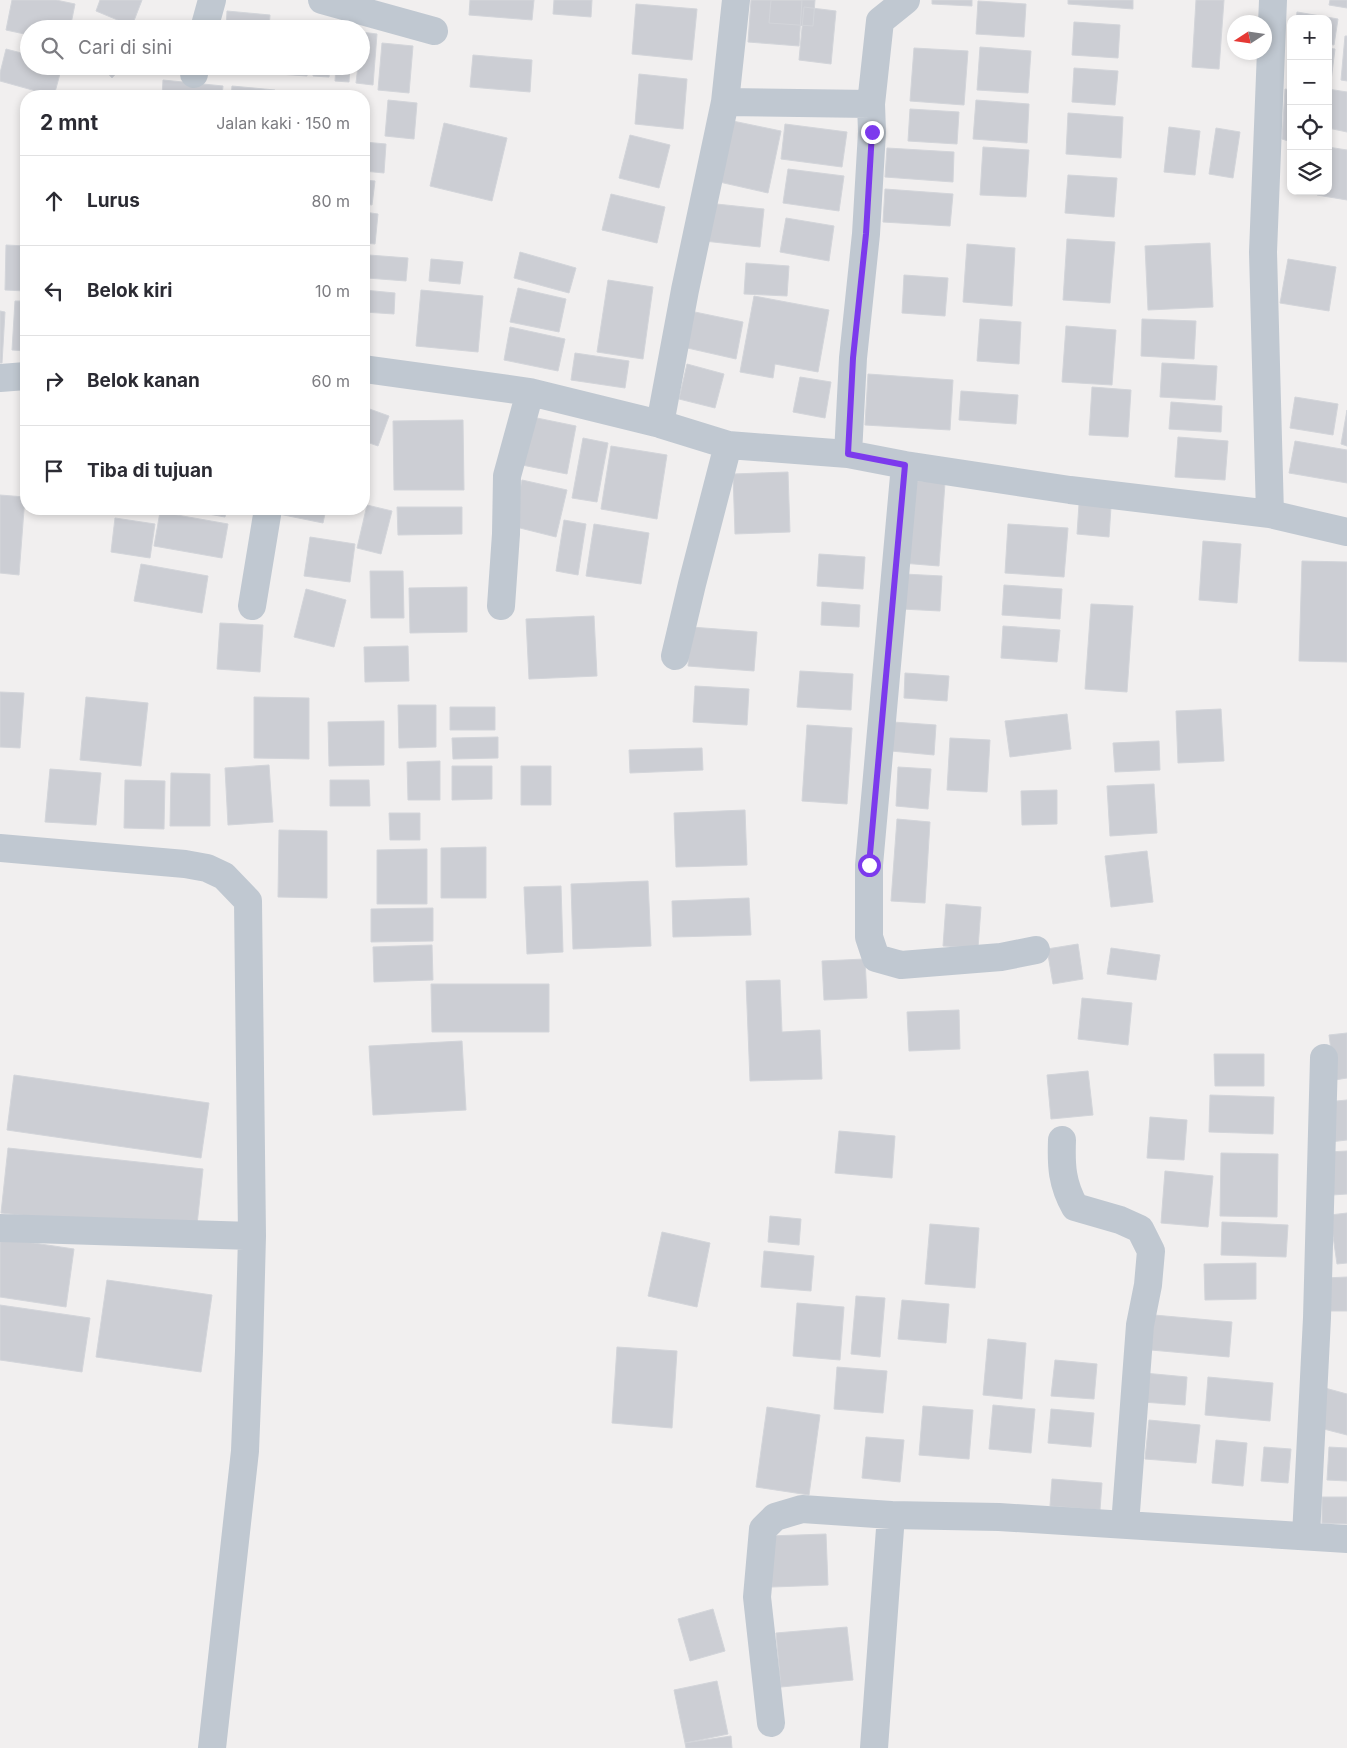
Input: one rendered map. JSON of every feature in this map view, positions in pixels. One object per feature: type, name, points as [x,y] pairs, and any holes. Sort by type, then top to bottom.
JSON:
[{"type":"street","points":[[206,20],[212,0]]},
{"type":"street","points":[[322,0],[434,31]]},
{"type":"street","points":[[660,424],[685,290],[725,102],[736,0]]},
{"type":"street","points":[[848,454],[853,358],[866,234],[872,132],[871,104],[880,21],[906,0]]},
{"type":"street","points":[[1270,514],[1263,252],[1273,0]]},
{"type":"street","points":[[725,102],[871,104]]},
{"type":"street","points":[[370,370],[530,392],[660,424],[728,445],[848,454],[905,465],[1070,490],[1270,514],[1347,532]]},
{"type":"street","points":[[0,378],[20,376]]},
{"type":"street","points":[[501,606],[506,534],[507,476],[530,392]]},
{"type":"street","points":[[676,656],[692,584],[728,445]]},
{"type":"street","points":[[905,465],[869,865],[869,938],[876,958],[901,965],[1001,957],[1036,950]]},
{"type":"street","points":[[252,606],[267,515]]},
{"type":"street","points":[[0,848],[185,864],[206,868],[224,876],[248,901],[252,1236],[245,1451],[212,1748]]},
{"type":"street","points":[[1306,1536],[1317,1308],[1324,1058]]},
{"type":"street","points":[[1062,1140],[1062,1160],[1066,1191],[1074,1207],[1096,1215],[1120,1220],[1140,1229],[1151,1251],[1148,1285],[1140,1325],[1125,1525]]},
{"type":"street","points":[[0,1228],[252,1236]]},
{"type":"street","points":[[771,1723],[757,1597],[764,1529],[775,1517],[802,1509],[999,1517],[1347,1539]]},
{"type":"street","points":[[874,1748],[891,1514]]},
{"type":"building","points":[[12,0],[56,0],[75,4],[72,20],[20,20],[20,33],[6,30]]},
{"type":"building","points":[[100,0],[142,0],[134,20],[118,20],[96,11]]},
{"type":"building","points":[[470,0],[534,0],[532,20],[469,15]]},
{"type":"building","points":[[554,0],[592,0],[591,17],[553,14]]},
{"type":"building","points":[[751,0],[802,0],[799,46],[748,42]]},
{"type":"building","points":[[771,0],[815,0],[813,26],[769,23]]},
{"type":"building","points":[[932,0],[972,0],[972,6],[932,4]]},
{"type":"building","points":[[1068,0],[1133,0],[1133,9],[1068,4]]},
{"type":"building","points":[[1196,0],[1224,0],[1219,69],[1192,67]]},
{"type":"building","points":[[1330,0],[1347,0],[1347,8],[1329,5]]},
{"type":"building","points":[[978,1],[1026,4],[1024,37],[976,34]]},
{"type":"building","points":[[636,4],[697,9],[692,60],[632,54]]},
{"type":"building","points":[[804,7],[836,11],[831,64],[799,60]]},
{"type":"building","points":[[227,11],[270,15],[270,20],[226,20]]},
{"type":"building","points":[[1297,12],[1315,15],[1297,15]]},
{"type":"building","points":[[1332,18],[1338,19],[1334,45],[1332,45]]},
{"type":"building","points":[[1074,22],[1120,25],[1118,58],[1072,55]]},
{"type":"building","points":[[370,33],[377,34],[373,85],[356,83],[357,75],[370,75]]},
{"type":"building","points":[[1345,36],[1347,36],[1347,81],[1341,80]]},
{"type":"building","points":[[382,43],[413,46],[409,93],[378,90]]},
{"type":"building","points":[[980,47],[1031,51],[1028,93],[977,90]]},
{"type":"building","points":[[914,48],[968,51],[964,105],[910,101]]},
{"type":"building","points":[[6,49],[20,53],[20,75],[60,75],[56,90],[32,90],[0,81]]},
{"type":"building","points":[[1332,49],[1335,49],[1332,73]]},
{"type":"building","points":[[473,55],[532,60],[530,92],[470,87]]},
{"type":"building","points":[[1074,68],[1118,71],[1115,105],[1072,102]]},
{"type":"building","points":[[639,74],[687,79],[683,129],[635,124]]},
{"type":"building","points":[[313,75],[329,75],[329,77]]},
{"type":"building","points":[[335,75],[349,75],[349,82],[335,81]]},
{"type":"building","points":[[163,80],[223,86],[223,90],[162,90]]},
{"type":"building","points":[[232,86],[275,90],[232,90]]},
{"type":"building","points":[[1285,89],[1287,89],[1287,141],[1282,139]]},
{"type":"building","points":[[1332,90],[1347,92],[1347,132],[1332,129]]},
{"type":"building","points":[[388,100],[417,103],[414,139],[385,136]]},
{"type":"building","points":[[976,100],[1029,104],[1027,143],[973,139]]},
{"type":"building","points":[[910,109],[959,112],[957,144],[908,141]]},
{"type":"building","points":[[1068,113],[1123,117],[1121,158],[1066,154]]},
{"type":"building","points":[[728,120],[781,131],[768,193],[715,181]]},
{"type":"building","points":[[444,123],[507,138],[492,201],[430,186]]},
{"type":"building","points":[[785,124],[847,132],[842,167],[781,159]]},
{"type":"building","points":[[1169,127],[1200,131],[1195,175],[1164,172]]},
{"type":"building","points":[[1216,128],[1240,132],[1233,178],[1209,174]]},
{"type":"building","points":[[630,135],[670,145],[659,188],[619,178]]},
{"type":"building","points":[[370,143],[386,144],[384,173],[370,172]]},
{"type":"building","points":[[983,147],[1029,150],[1026,197],[980,195]]},
{"type":"building","points":[[887,148],[954,152],[953,182],[885,177]]},
{"type":"building","points":[[1332,148],[1347,150],[1347,200],[1317,195],[1332,195]]},
{"type":"building","points":[[788,169],[844,176],[839,211],[783,203]]},
{"type":"building","points":[[1068,175],[1117,178],[1114,217],[1065,213]]},
{"type":"building","points":[[370,181],[375,181],[372,205],[370,205]]},
{"type":"building","points":[[885,189],[953,194],[950,226],[883,222]]},
{"type":"building","points":[[611,194],[665,207],[657,243],[602,230]]},
{"type":"building","points":[[707,203],[764,209],[760,247],[704,241]]},
{"type":"building","points":[[370,213],[378,214],[375,244],[370,244]]},
{"type":"building","points":[[786,218],[834,226],[829,261],[780,252]]},
{"type":"building","points":[[1067,239],[1115,242],[1110,303],[1063,300]]},
{"type":"building","points":[[1210,243],[1213,307],[1148,310],[1145,246]]},
{"type":"building","points":[[967,244],[1015,248],[1012,306],[963,302]]},
{"type":"building","points":[[6,245],[20,246],[20,291],[5,290]]},
{"type":"building","points":[[520,252],[576,268],[569,293],[514,278]]},
{"type":"building","points":[[370,255],[408,258],[406,281],[370,278]]},
{"type":"building","points":[[431,259],[463,262],[460,284],[429,281]]},
{"type":"building","points":[[1288,259],[1336,267],[1329,311],[1280,303]]},
{"type":"building","points":[[746,263],[789,266],[787,296],[744,294]]},
{"type":"building","points":[[904,275],[948,278],[945,316],[902,313]]},
{"type":"building","points":[[608,280],[653,287],[643,359],[597,352]]},
{"type":"building","points":[[518,288],[566,299],[559,332],[510,322]]},
{"type":"building","points":[[421,290],[483,296],[478,352],[416,346]]},
{"type":"building","points":[[370,291],[395,293],[394,314],[370,312]]},
{"type":"building","points":[[754,296],[829,310],[818,372],[775,364],[773,378],[740,372]]},
{"type":"building","points":[[15,301],[20,301],[20,351],[12,350]]},
{"type":"building","points":[[0,311],[5,312],[2,363],[0,363]]},
{"type":"building","points":[[690,311],[743,322],[736,359],[683,347]]},
{"type":"building","points":[[980,319],[1021,322],[1019,364],[977,361]]},
{"type":"building","points":[[1142,319],[1196,321],[1194,359],[1141,356]]},
{"type":"building","points":[[1066,326],[1116,330],[1112,385],[1062,382]]},
{"type":"building","points":[[510,327],[565,339],[558,371],[504,360]]},
{"type":"building","points":[[575,353],[629,361],[625,388],[571,380]]},
{"type":"building","points":[[1162,363],[1217,366],[1215,400],[1160,397]]},
{"type":"building","points":[[687,364],[724,374],[715,408],[679,399]]},
{"type":"building","points":[[868,374],[953,380],[950,430],[865,425]]},
{"type":"building","points":[[800,377],[831,382],[825,418],[793,412]]},
{"type":"building","points":[[1092,387],[1131,390],[1128,437],[1089,435]]},
{"type":"building","points":[[961,391],[1018,395],[1016,424],[959,420]]},
{"type":"building","points":[[1295,397],[1338,404],[1333,435],[1290,428]]},
{"type":"building","points":[[1171,402],[1222,406],[1221,432],[1169,429]]},
{"type":"building","points":[[370,409],[389,416],[378,446],[370,443]]},
{"type":"building","points":[[1347,410],[1347,446],[1341,444]]},
{"type":"building","points":[[532,417],[576,426],[567,474],[522,465]]},
{"type":"building","points":[[463,420],[464,490],[394,490],[393,421]]},
{"type":"building","points":[[1178,437],[1228,441],[1225,480],[1175,477]]},
{"type":"building","points":[[583,438],[608,443],[597,502],[572,498]]},
{"type":"building","points":[[1295,441],[1347,450],[1347,483],[1289,473]]},
{"type":"building","points":[[611,446],[667,455],[657,519],[601,509]]},
{"type":"building","points":[[788,472],[790,532],[735,534],[733,474]]},
{"type":"building","points":[[522,480],[567,490],[556,537],[512,526]]},
{"type":"building","points":[[907,480],[945,483],[939,566],[902,563]]},
{"type":"building","points":[[0,495],[20,497],[20,515],[24,515],[19,575],[0,573]]},
{"type":"building","points":[[1079,504],[1111,507],[1109,537],[1077,534]]},
{"type":"building","points":[[370,506],[392,511],[381,554],[357,548],[365,515],[370,515]]},
{"type":"building","points":[[397,507],[462,507],[462,534],[398,535]]},
{"type":"building","points":[[159,515],[177,515],[228,524],[222,558],[154,546]]},
{"type":"building","points":[[284,515],[325,515],[323,523]]},
{"type":"building","points":[[115,518],[155,524],[150,558],[111,552]]},
{"type":"building","points":[[564,520],[586,524],[578,575],[556,571]]},
{"type":"building","points":[[594,524],[649,533],[641,584],[586,576]]},
{"type":"building","points":[[1008,524],[1068,528],[1064,577],[1005,573]]},
{"type":"building","points":[[310,537],[355,544],[350,582],[304,576]]},
{"type":"building","points":[[1203,541],[1241,544],[1237,603],[1199,600]]},
{"type":"building","points":[[819,554],[865,557],[863,589],[817,586]]},
{"type":"building","points":[[1302,561],[1347,562],[1347,662],[1299,661]]},
{"type":"building","points":[[141,564],[208,576],[202,613],[134,601]]},
{"type":"building","points":[[370,571],[403,571],[404,618],[371,618]]},
{"type":"building","points":[[904,574],[942,576],[940,611],[902,609]]},
{"type":"building","points":[[1004,585],[1062,589],[1060,619],[1002,615]]},
{"type":"building","points":[[467,587],[467,632],[410,633],[409,588]]},
{"type":"building","points":[[306,589],[346,600],[334,647],[294,637]]},
{"type":"building","points":[[822,602],[860,605],[859,627],[821,625]]},
{"type":"building","points":[[1091,604],[1133,606],[1127,692],[1085,689]]},
{"type":"building","points":[[594,616],[597,676],[529,679],[526,619]]},
{"type":"building","points":[[220,623],[263,625],[260,672],[217,669]]},
{"type":"building","points":[[1003,626],[1060,630],[1057,662],[1001,658]]},
{"type":"building","points":[[691,627],[757,632],[754,671],[688,666]]},
{"type":"building","points":[[408,646],[409,681],[365,682],[364,647]]},
{"type":"building","points":[[800,671],[853,674],[851,710],[797,707]]},
{"type":"building","points":[[905,673],[949,676],[947,701],[904,698]]},
{"type":"building","points":[[695,686],[749,689],[747,725],[693,722]]},
{"type":"building","points":[[0,692],[24,693],[20,748],[0,747]]},
{"type":"building","points":[[86,697],[148,703],[141,766],[80,760]]},
{"type":"building","points":[[254,697],[309,698],[309,759],[254,758]]},
{"type":"building","points":[[398,705],[436,705],[436,747],[399,748]]},
{"type":"building","points":[[450,707],[495,707],[495,730],[450,730]]},
{"type":"building","points":[[1221,709],[1224,761],[1178,763],[1176,711]]},
{"type":"building","points":[[1067,714],[1071,749],[1010,757],[1005,721]]},
{"type":"building","points":[[384,721],[384,765],[329,766],[328,722]]},
{"type":"building","points":[[893,722],[936,725],[934,755],[891,751]]},
{"type":"building","points":[[807,725],[852,728],[847,804],[802,801]]},
{"type":"building","points":[[498,737],[498,758],[453,759],[452,738]]},
{"type":"building","points":[[950,738],[990,740],[987,792],[947,790]]},
{"type":"building","points":[[1159,741],[1160,770],[1115,772],[1113,743]]},
{"type":"building","points":[[702,748],[703,770],[630,773],[629,750]]},
{"type":"building","points":[[440,761],[440,800],[408,800],[407,762]]},
{"type":"building","points":[[269,765],[273,822],[228,825],[225,768]]},
{"type":"building","points":[[452,766],[492,766],[492,799],[452,800]]},
{"type":"building","points":[[521,766],[551,766],[551,805],[521,805]]},
{"type":"building","points":[[898,767],[931,769],[928,809],[896,806]]},
{"type":"building","points":[[50,769],[101,773],[96,825],[45,822]]},
{"type":"building","points":[[171,773],[210,774],[210,826],[170,826]]},
{"type":"building","points":[[125,780],[165,781],[164,829],[124,828]]},
{"type":"building","points":[[330,780],[369,780],[370,806],[330,806]]},
{"type":"building","points":[[1154,784],[1157,833],[1110,836],[1107,786]]},
{"type":"building","points":[[1057,790],[1057,824],[1022,825],[1021,791]]},
{"type":"building","points":[[745,810],[747,865],[676,867],[674,813]]},
{"type":"building","points":[[389,813],[420,813],[420,840],[390,840]]},
{"type":"building","points":[[897,819],[930,822],[925,903],[891,901]]},
{"type":"building","points":[[279,830],[327,831],[327,898],[278,897]]},
{"type":"building","points":[[486,847],[486,898],[441,898],[441,848]]},
{"type":"building","points":[[427,849],[427,904],[377,904],[377,850]]},
{"type":"building","points":[[1147,851],[1153,902],[1111,907],[1105,856]]},
{"type":"building","points":[[648,881],[651,946],[573,949],[571,884]]},
{"type":"building","points":[[561,886],[563,952],[527,954],[524,887]]},
{"type":"building","points":[[749,898],[751,935],[673,937],[672,901]]},
{"type":"building","points":[[946,904],[981,907],[978,948],[943,946]]},
{"type":"building","points":[[433,908],[433,941],[371,942],[371,909]]},
{"type":"building","points":[[1078,944],[1083,979],[1053,984],[1047,949]]},
{"type":"building","points":[[432,945],[433,980],[374,982],[373,947]]},
{"type":"building","points":[[1111,948],[1160,955],[1156,980],[1107,974]]},
{"type":"building","points":[[865,959],[867,998],[824,1000],[822,961]]},
{"type":"building","points":[[780,980],[782,1032],[820,1030],[822,1079],[750,1081],[746,981]]},
{"type":"building","points":[[431,984],[549,984],[549,1032],[432,1032]]},
{"type":"building","points":[[1082,998],[1132,1003],[1128,1045],[1078,1039]]},
{"type":"building","points":[[959,1010],[960,1049],[909,1051],[907,1012]]},
{"type":"building","points":[[1347,1033],[1347,1078],[1335,1080],[1329,1035]]},
{"type":"building","points":[[462,1041],[466,1110],[373,1115],[369,1046]]},
{"type":"building","points":[[1214,1054],[1264,1054],[1264,1086],[1215,1086]]},
{"type":"building","points":[[1088,1071],[1093,1115],[1051,1119],[1047,1075]]},
{"type":"building","points":[[14,1075],[209,1103],[201,1158],[7,1130]]},
{"type":"building","points":[[1210,1095],[1274,1097],[1273,1134],[1209,1132]]},
{"type":"building","points":[[1347,1100],[1347,1140],[1330,1142],[1326,1102]]},
{"type":"building","points":[[1150,1117],[1187,1120],[1184,1160],[1147,1158]]},
{"type":"building","points":[[839,1131],[895,1136],[892,1178],[835,1173]]},
{"type":"building","points":[[8,1148],[203,1169],[196,1234],[1,1213]]},
{"type":"building","points":[[1347,1151],[1347,1194],[1332,1195],[1328,1152]]},
{"type":"building","points":[[1221,1153],[1278,1154],[1277,1217],[1220,1216]]},
{"type":"building","points":[[1165,1171],[1213,1176],[1208,1227],[1161,1223]]},
{"type":"building","points":[[1347,1213],[1347,1263],[1337,1264],[1330,1215]]},
{"type":"building","points":[[770,1216],[801,1219],[799,1245],[768,1242]]},
{"type":"building","points":[[1222,1222],[1288,1225],[1286,1257],[1221,1255]]},
{"type":"building","points":[[930,1224],[979,1228],[975,1288],[925,1284]]},
{"type":"building","points":[[662,1232],[710,1243],[697,1307],[648,1296]]},
{"type":"building","points":[[0,1238],[74,1249],[66,1307],[0,1297]]},
{"type":"building","points":[[764,1251],[814,1256],[811,1291],[761,1287]]},
{"type":"building","points":[[1256,1263],[1256,1299],[1205,1300],[1204,1264]]},
{"type":"building","points":[[1347,1277],[1347,1311],[1325,1311],[1324,1278]]},
{"type":"building","points":[[107,1280],[212,1295],[201,1372],[96,1357]]},
{"type":"building","points":[[856,1296],[885,1298],[880,1357],[851,1354]]},
{"type":"building","points":[[902,1300],[949,1304],[946,1343],[898,1339]]},
{"type":"building","points":[[797,1303],[844,1307],[840,1360],[793,1356]]},
{"type":"building","points":[[0,1305],[90,1318],[82,1372],[0,1360]]},
{"type":"building","points":[[1154,1315],[1232,1322],[1229,1357],[1151,1350]]},
{"type":"building","points":[[988,1339],[1026,1343],[1022,1399],[983,1395]]},
{"type":"building","points":[[617,1347],[677,1351],[672,1428],[612,1423]]},
{"type":"building","points":[[1055,1360],[1097,1364],[1094,1399],[1051,1396]]},
{"type":"building","points":[[837,1367],[887,1371],[883,1413],[834,1409]]},
{"type":"building","points":[[1144,1373],[1187,1377],[1185,1405],[1142,1402]]},
{"type":"building","points":[[1208,1377],[1273,1383],[1270,1421],[1205,1415]]},
{"type":"building","points":[[1325,1388],[1347,1394],[1347,1435],[1316,1427]]},
{"type":"building","points":[[993,1405],[1035,1409],[1031,1453],[989,1449]]},
{"type":"building","points":[[923,1406],[973,1410],[969,1459],[919,1455]]},
{"type":"building","points":[[767,1407],[820,1415],[809,1495],[756,1487]]},
{"type":"building","points":[[1051,1409],[1094,1413],[1091,1447],[1048,1443]]},
{"type":"building","points":[[1149,1420],[1200,1425],[1196,1463],[1145,1459]]},
{"type":"building","points":[[866,1437],[904,1440],[900,1482],[862,1478]]},
{"type":"building","points":[[1216,1440],[1247,1443],[1243,1486],[1212,1483]]},
{"type":"building","points":[[1264,1447],[1291,1449],[1288,1483],[1261,1481]]},
{"type":"building","points":[[1329,1447],[1347,1448],[1347,1481],[1327,1480]]},
{"type":"building","points":[[1052,1479],[1102,1483],[1100,1510],[1050,1506]]},
{"type":"building","points":[[1322,1497],[1347,1497],[1347,1524],[1322,1523]]},
{"type":"building","points":[[826,1534],[828,1585],[772,1587],[769,1536]]},
{"type":"building","points":[[713,1609],[725,1651],[690,1661],[678,1619]]},
{"type":"building","points":[[847,1627],[853,1680],[781,1687],[776,1633]]},
{"type":"building","points":[[717,1681],[728,1734],[685,1743],[674,1690]]},
{"type":"building","points":[[731,1736],[732,1748],[686,1748],[685,1743]]},
{"type":"route","points":[[869,865],[905,465],[848,454],[853,358],[866,234],[872,132]]}]
